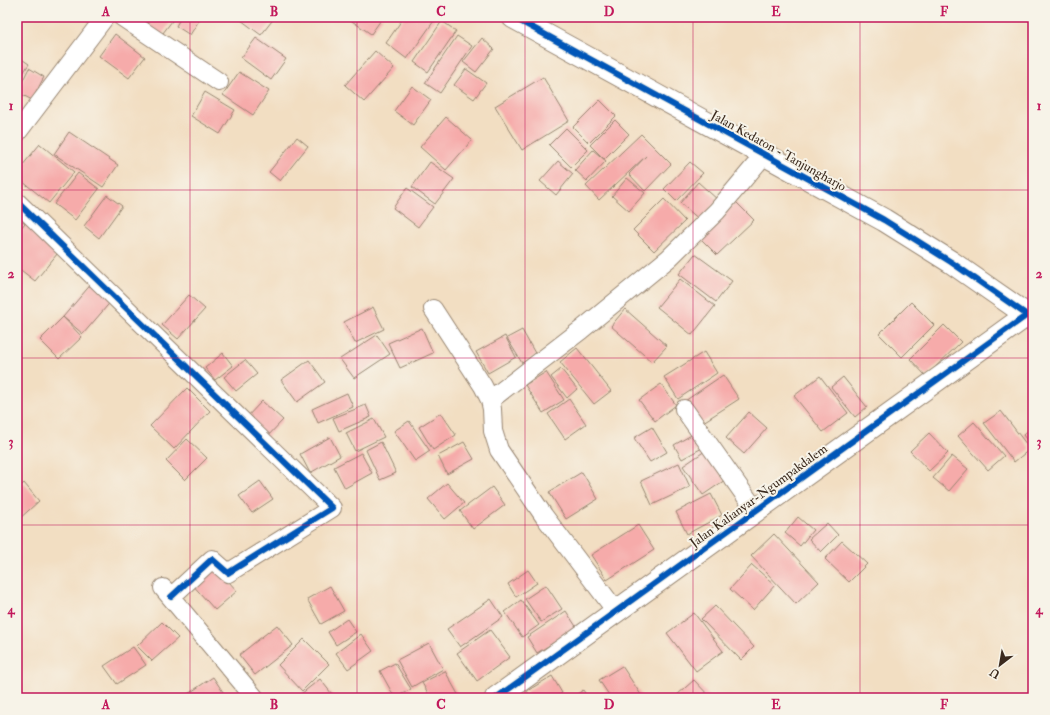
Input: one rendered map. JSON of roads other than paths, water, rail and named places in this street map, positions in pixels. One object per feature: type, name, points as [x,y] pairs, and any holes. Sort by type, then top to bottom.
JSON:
[{"type":"street","points":[[17,133],[105,17]]},
{"type":"street","points":[[122,17],[219,82]]},
{"type":"street","name":"Jalan Kedaton - Tanjungharjo","points":[[513,17],[884,220],[951,262],[1030,317]]},
{"type":"street","points":[[490,400],[581,330],[669,258],[717,211],[764,155]]},
{"type":"street","points":[[17,202],[332,508],[228,573],[212,559],[167,593],[255,698]]},
{"type":"street","points":[[433,309],[483,386],[490,400],[493,431],[499,450],[544,516],[616,611]]},
{"type":"street","name":"Jalan Kalianyar-Ngumpakdalem","points":[[496,698],[756,511],[1030,317]]},
{"type":"street","points":[[684,409],[756,511]]}]
